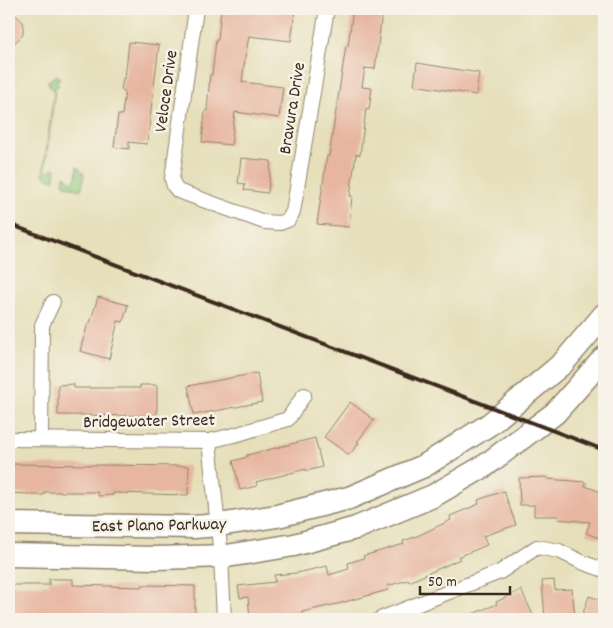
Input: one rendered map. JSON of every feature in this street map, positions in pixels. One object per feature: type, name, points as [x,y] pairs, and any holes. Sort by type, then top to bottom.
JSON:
[{"type":"main road","name":"East Plano Parkway","points":[[9,524],[218,525],[277,516],[349,498],[424,466],[490,424],[564,362],[604,315]]},
{"type":"main road","name":"East Plano Parkway","points":[[9,555],[156,558],[227,556],[294,545],[356,528],[433,496],[486,466],[555,413],[604,358]]},
{"type":"street","name":"Veloce Drive","points":[[196,9],[172,179],[174,186],[178,191],[264,222],[280,223],[288,220],[293,212]]},
{"type":"street","name":"Bravura Drive","points":[[293,212],[327,9]]},
{"type":"street","points":[[41,439],[42,325],[53,302]]},
{"type":"street","name":"Bridgewater Street","points":[[9,439],[209,441],[288,419],[304,394]]},
{"type":"street","points":[[209,441],[221,556],[224,619]]},
{"type":"street","points":[[380,619],[500,572],[537,547],[558,551],[604,570]]},
{"type":"green space","points":[[57,75],[60,79],[56,81],[59,85],[55,88],[45,168],[48,172],[54,168],[56,169],[55,179],[52,180],[43,175],[54,93],[48,81]]},
{"type":"green space","points":[[77,166],[84,174],[80,190],[65,185],[63,182],[64,175],[71,182],[76,178]]},
{"type":"building","points":[[9,9],[23,22],[23,35],[9,48]]},
{"type":"building","points":[[221,9],[295,11],[291,41],[249,36],[245,58],[242,82],[283,87],[279,118],[235,112],[231,145],[202,142],[210,75],[212,75],[216,40],[218,40]]},
{"type":"building","points":[[353,9],[382,13],[375,69],[365,68],[362,87],[372,88],[369,110],[366,109],[360,155],[356,154],[350,196],[352,196],[349,227],[317,224]]},
{"type":"building","points":[[129,42],[159,45],[147,144],[129,142],[129,149],[114,147],[118,115],[122,115],[125,91],[121,90],[123,78],[125,78]]},
{"type":"building","points":[[417,63],[479,73],[476,95],[414,85]]},
{"type":"building","points":[[241,158],[271,161],[268,193],[244,190],[245,184],[238,183]]},
{"type":"building","points":[[98,297],[128,305],[123,322],[118,321],[109,359],[80,351]]},
{"type":"building","points":[[257,373],[262,402],[194,415],[188,386]]},
{"type":"building","points":[[74,384],[74,388],[140,388],[140,385],[157,385],[157,416],[58,415],[58,385]]},
{"type":"building","points":[[350,402],[374,420],[349,455],[324,437]]},
{"type":"building","points":[[315,438],[322,467],[307,471],[306,469],[256,482],[257,486],[240,490],[233,461],[247,457],[247,455]]},
{"type":"building","points":[[9,464],[189,466],[188,495],[113,493],[113,495],[98,496],[98,492],[44,492],[44,495],[9,493]]},
{"type":"building","points":[[547,477],[547,479],[585,482],[585,486],[604,493],[604,540],[586,533],[590,522],[558,519],[559,516],[534,516],[534,505],[520,505],[519,478]]},
{"type":"building","points":[[504,491],[516,525],[483,536],[487,545],[458,557],[460,559],[409,582],[408,580],[387,586],[388,590],[302,612],[302,614],[264,619],[250,619],[248,597],[240,598],[238,586],[275,582],[274,575],[297,573],[327,566],[329,575],[349,569],[348,563],[364,558],[363,556],[404,544],[403,541],[451,520],[450,516],[479,504],[478,500]]},
{"type":"building","points":[[49,579],[73,579],[73,585],[195,586],[195,619],[9,619],[9,585],[49,585]]},
{"type":"building","points":[[554,580],[555,590],[572,589],[575,617],[545,619],[542,581]]},
{"type":"building","points":[[521,590],[535,619],[460,619],[497,604],[496,602]]},
{"type":"building","points":[[589,596],[604,601],[604,619],[581,619]]},
{"type":"railway","points":[[9,224],[604,450]]}]
